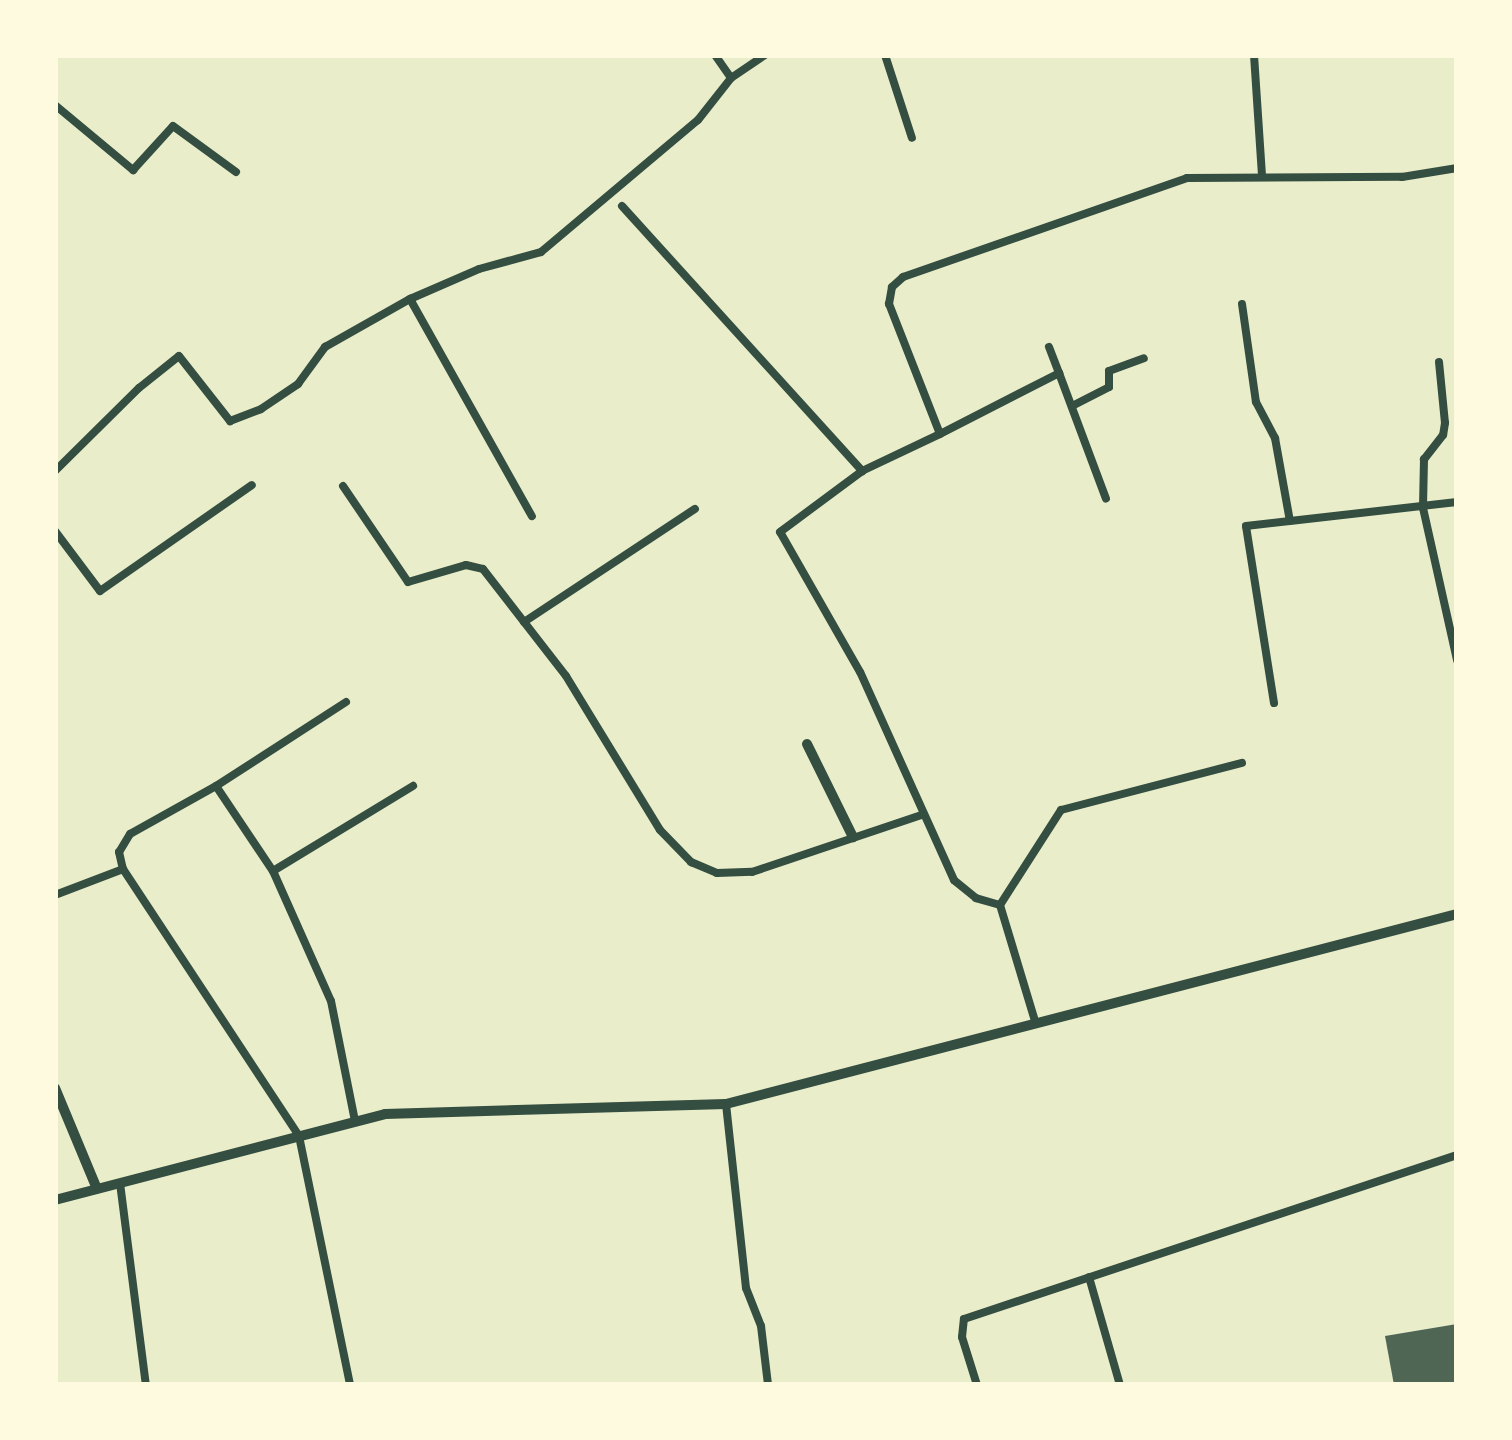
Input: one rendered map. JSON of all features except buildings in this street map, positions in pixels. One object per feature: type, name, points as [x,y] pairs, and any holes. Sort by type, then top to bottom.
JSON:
[{"type":"street","points":[[806,744],[854,838]]},
{"type":"street","points":[[55,1200],[356,1121],[438,1110],[726,1104],[1457,914]]},
{"type":"street","points":[[55,1088],[97,1188]]},
{"type":"lane","points":[[715,55],[731,78]]},
{"type":"lane","points":[[55,471],[139,388],[179,356],[230,422],[261,409],[298,384],[325,347],[410,299],[479,269],[541,252],[698,120],[731,78],[765,55]]},
{"type":"lane","points":[[885,55],[912,138]]},
{"type":"lane","points":[[1254,55],[1262,176]]},
{"type":"lane","points":[[55,105],[133,170],[173,126],[236,172]]},
{"type":"lane","points":[[940,434],[890,304],[897,281],[1174,181],[1202,176],[1402,176],[1457,168]]},
{"type":"lane","points":[[622,206],[862,472]]},
{"type":"lane","points":[[410,299],[532,516]]},
{"type":"lane","points":[[1242,304],[1256,402],[1275,438],[1290,521]]},
{"type":"lane","points":[[1049,347],[1074,404],[1106,499]]},
{"type":"lane","points":[[1074,404],[1109,386],[1108,370],[1144,358]]},
{"type":"lane","points":[[1439,362],[1445,423],[1443,435],[1424,459],[1424,508],[1457,660]]},
{"type":"lane","points":[[1000,905],[976,898],[954,880],[921,815],[860,672],[780,532],[862,472],[1059,374]]},
{"type":"lane","points":[[55,531],[100,591],[252,484]]},
{"type":"lane","points":[[344,486],[408,582],[474,565],[484,569],[566,676],[660,830],[690,862],[717,874],[752,872],[921,815]]},
{"type":"lane","points":[[1274,703],[1246,526],[1457,502]]},
{"type":"lane","points":[[524,622],[695,509]]},
{"type":"lane","points":[[346,702],[216,786],[130,834],[118,852],[123,869],[299,1136],[350,1385]]},
{"type":"lane","points":[[1035,1021],[1000,905],[1061,810],[1242,763]]},
{"type":"lane","points":[[216,786],[274,871],[331,1002],[356,1121]]},
{"type":"lane","points":[[274,871],[413,786]]},
{"type":"lane","points":[[55,882],[59,894],[123,869]]},
{"type":"lane","points":[[726,1104],[746,1288],[761,1326],[768,1385]]},
{"type":"lane","points":[[977,1385],[962,1337],[964,1320],[1457,1155]]},
{"type":"lane","points":[[120,1183],[143,1385]]},
{"type":"lane","points":[[1089,1277],[1120,1385]]}]
